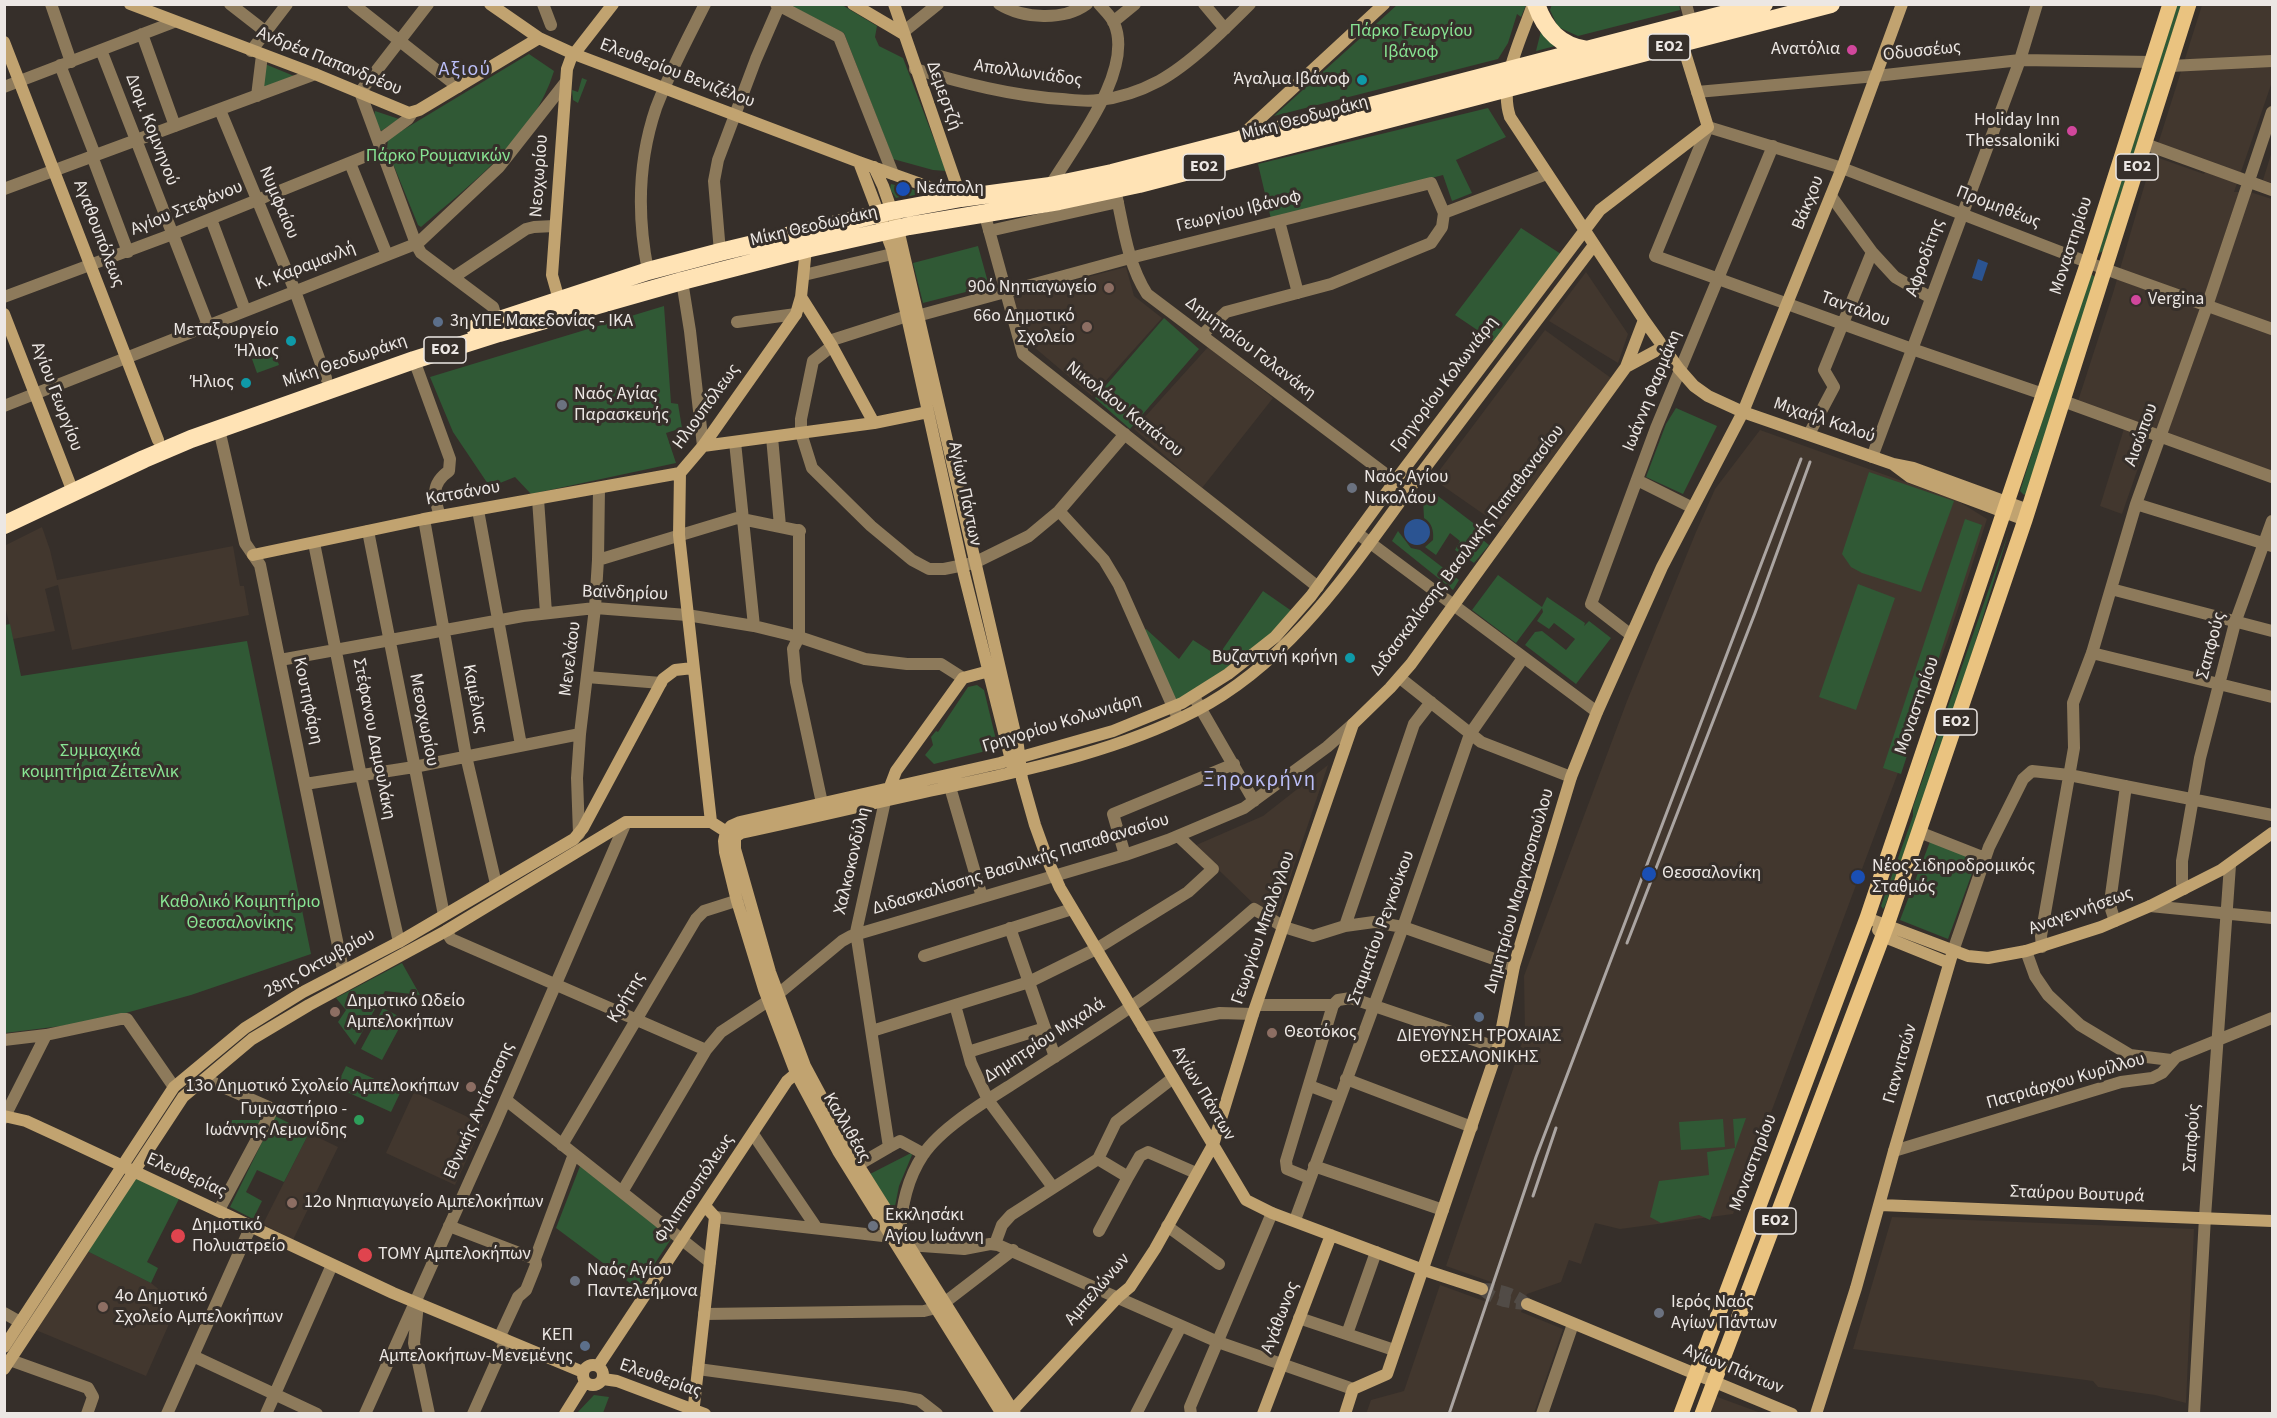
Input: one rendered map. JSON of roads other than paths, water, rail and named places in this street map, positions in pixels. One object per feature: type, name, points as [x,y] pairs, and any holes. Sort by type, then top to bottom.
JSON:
[{"type":"highway","points":[[1535,4],[1545,23],[1559,40],[1569,46],[1589,50]]},
{"type":"highway","name":"Μίκη Θεοδωράκη","points":[[4,512],[219,429],[561,308],[648,271],[885,213],[961,198],[1050,186],[1112,173],[1764,4]]},
{"type":"highway","name":"Μίκη Θεοδωράκη","points":[[4,525],[158,440],[210,419],[497,321],[682,281],[806,249],[893,230],[984,212],[1116,195],[1212,165],[1831,4]]},
{"type":"main road","name":"Ανδρέα Παπανδρέου","points":[[129,4],[315,74],[395,108],[412,112],[539,38]]},
{"type":"main road","name":"Ελευθερίου Βενιζέλου","points":[[490,4],[539,38],[574,54],[859,162],[961,198]]},
{"type":"main road","points":[[574,54],[613,4]]},
{"type":"main road","points":[[853,4],[902,33]]},
{"type":"main road","name":"Δεμερτζή","points":[[894,4],[902,33],[961,198]]},
{"type":"main road","points":[[1212,165],[1235,141],[1384,4]]},
{"type":"main road","points":[[1506,89],[1510,70],[1535,4]]},
{"type":"main road","name":"Βάκχου","points":[[1743,412],[1842,168],[1902,4]]},
{"type":"main road","name":"Μοναστηρίου","points":[[1681,1413],[1866,918],[2088,262],[2170,4]]},
{"type":"main road","name":"ΕΟ2","points":[[1702,1413],[1885,930],[1919,832],[2027,514],[2189,4]]},
{"type":"main road","name":"Αγαθουπόλεως","points":[[4,42],[158,440]]},
{"type":"main road","points":[[1682,43],[1708,127]]},
{"type":"main road","name":"Νεοχωρίου","points":[[561,308],[552,275],[554,226],[565,83],[568,65],[574,54]]},
{"type":"main road","name":"Μιχαήλ Καλού","points":[[1506,89],[1507,108],[1513,124],[1644,320],[1679,369],[1701,392],[1743,412],[1893,464],[1913,468],[2027,514]]},
{"type":"main road","name":"Γρηγορίου Κολωνιάρη","points":[[1198,702],[1275,637],[1318,587],[1395,481],[1600,210],[1708,127]]},
{"type":"main road","points":[[859,162],[885,213]]},
{"type":"main road","points":[[874,167],[883,186],[885,213]]},
{"type":"main road","name":"Αγίων Πάντων","points":[[885,213],[893,230],[968,564]]},
{"type":"main road","name":"Αγίων Πάντων","points":[[893,230],[892,254],[912,316],[928,412],[1018,768],[1041,844],[1072,909],[1244,1198],[1251,1204],[1272,1213],[1421,1269],[1482,1289]]},
{"type":"main road","name":"Γρηγορίου Κολωνιάρη","points":[[1018,768],[887,794],[731,835],[730,826],[740,822],[822,803],[887,794],[950,787],[1018,768],[1113,731],[1176,713],[1240,682],[1274,656],[1325,602],[1594,245]]},
{"type":"main road","name":"Ηλιουπόλεως","points":[[693,668],[679,535],[680,472],[703,446],[795,314],[801,297],[806,249]]},
{"type":"main road","points":[[801,297],[830,343],[874,423]]},
{"type":"main road","name":"Αγίου Γεωργίου","points":[[4,314],[71,487]]},
{"type":"main road","name":"Διδασκαλίσσης Βασιλικής Παπαθανασίου","points":[[1353,724],[1400,678],[1626,368],[1644,320]]},
{"type":"main road","name":"Διδασκαλίσσης Βασιλικής Παπαθανασίου","points":[[1626,368],[1664,347]]},
{"type":"main road","points":[[703,446],[874,423],[928,412]]},
{"type":"main road","name":"Δημητρίου Μαργαροπούλου","points":[[1353,1389],[1387,1374],[1498,1048],[1514,966],[1571,777],[1631,635],[1691,507],[1743,412]]},
{"type":"main road","name":"Κατσάνου","points":[[253,555],[424,519],[538,500],[680,472]]},
{"type":"main road","points":[[661,683],[671,672],[693,668],[711,822]]},
{"type":"main road","points":[[963,678],[994,670]]},
{"type":"main road","name":"Χαλκοκονδύλη","points":[[887,794],[896,771],[963,678]]},
{"type":"main road","name":"28ης Οκτωβρίου","points":[[7,1365],[127,1170],[174,1087],[245,1028],[343,970],[399,942],[574,839],[579,834],[661,683]]},
{"type":"main road","name":"Γεωργίου Μπαλόγλου","points":[[1213,1145],[1255,1010],[1353,724]]},
{"type":"main road","points":[[626,822],[711,822],[731,835]]},
{"type":"main road","name":"28ης Οκτωβρίου","points":[[4,1347],[127,1170],[183,1097],[252,1039],[446,931],[626,822]]},
{"type":"main road","name":"Αναγεννήσεως","points":[[1866,918],[1885,930],[1951,957],[1988,958],[2026,951],[2115,921],[2150,906],[2230,865],[2272,833]]},
{"type":"main road","name":"Καλλιθέας","points":[[731,835],[724,848],[773,998],[828,1135],[896,1235],[1010,1413]]},
{"type":"main road","name":"Γιαννιτσών","points":[[1816,1413],[1856,1288],[1951,957]]},
{"type":"main road","name":"Κουτηφάρη","points":[[343,970],[346,986]]},
{"type":"main road","name":"Καλλιθέας","points":[[800,1069],[858,1165],[896,1235],[908,1245],[940,1306]]},
{"type":"main road","name":"Φιλιππουπόλεως","points":[[598,1366],[787,1081],[800,1069]]},
{"type":"main road","name":"Ελευθερίας","points":[[5,1117],[26,1121],[416,1303],[584,1377]]},
{"type":"main road","points":[[1198,1120],[1221,1118]]},
{"type":"main road","name":"Αμπελώνων","points":[[1010,1413],[1130,1287],[1155,1249],[1213,1145]]},
{"type":"main road","name":"Σταύρου Βουτυρά","points":[[1880,1205],[2272,1221]]},
{"type":"main road","points":[[697,1412],[698,1369],[715,1217],[705,1206]]},
{"type":"main road","name":"Αγάθωνος","points":[[1263,1413],[1331,1235]]},
{"type":"main road","name":"Αγίων Πάντων","points":[[1527,1304],[1792,1413]]},
{"type":"main road","points":[[565,1413],[589,1365],[598,1366],[603,1372],[603,1378],[597,1385],[591,1385],[584,1377]]},
{"type":"main road","name":"Ελευθερίας","points":[[603,1378],[617,1381],[697,1412]]},
{"type":"main road","points":[[1345,1413],[1353,1389]]},
{"type":"street","points":[[51,4],[65,63],[93,156],[128,252]]},
{"type":"street","points":[[230,4],[266,32]]},
{"type":"street","points":[[257,96],[257,52],[266,32],[287,4]]},
{"type":"street","points":[[352,4],[458,87]]},
{"type":"street","points":[[428,4],[360,92],[421,253],[493,307],[497,321]]},
{"type":"street","points":[[543,4],[551,25]]},
{"type":"street","points":[[600,21],[608,18],[620,4]]},
{"type":"street","points":[[648,271],[642,237],[640,195],[651,127],[665,89],[705,4]]},
{"type":"street","points":[[902,33],[938,4]]},
{"type":"street","points":[[999,4],[1017,12],[1044,16],[1072,12],[1087,4]]},
{"type":"street","points":[[1050,186],[1111,83],[1116,61],[1117,38],[1113,22],[1099,4]]},
{"type":"street","points":[[1113,22],[1135,4]]},
{"type":"street","points":[[1204,4],[1225,29]]},
{"type":"street","name":"Απολλωνιάδος","points":[[915,69],[998,90],[1055,98],[1102,100],[1134,91],[1163,79],[1225,29],[1250,4]]},
{"type":"street","points":[[1686,4],[1691,23]]},
{"type":"street","name":"Αφροδίτης","points":[[1872,457],[2020,60],[2037,4]]},
{"type":"street","points":[[720,252],[714,181],[718,160],[777,5],[839,37],[893,174]]},
{"type":"street","points":[[4,87],[174,22]]},
{"type":"street","points":[[142,34],[175,126]]},
{"type":"street","name":"Διομ. Κομνηνού","points":[[101,50],[208,325]]},
{"type":"street","name":"Οδυσσέως","points":[[1697,92],[2020,60],[2152,62]]},
{"type":"street","points":[[2170,66],[2272,61]]},
{"type":"street","points":[[4,189],[315,74]]},
{"type":"street","name":"Κ. Καραμανλή","points":[[4,406],[416,244],[499,166],[565,83]]},
{"type":"street","name":"Νυμφαίου","points":[[220,110],[295,291],[327,378]]},
{"type":"street","name":"Αγίου Στεφάνου","points":[[4,297],[128,252],[350,163],[379,146],[408,120],[412,112]]},
{"type":"street","name":"Αισώπου","points":[[2042,947],[2070,775],[2074,741],[2072,706],[2092,653],[2136,504],[2207,306],[2272,112]]},
{"type":"street","name":"Προμηθέως","points":[[1708,127],[1842,168],[2272,330]]},
{"type":"street","name":"Ταντάλου","points":[[1708,127],[1655,256],[1843,325],[2043,394]]},
{"type":"street","points":[[2145,144],[2272,190]]},
{"type":"street","name":"Ιωάννη Φαρμάκη","points":[[1631,635],[1592,604],[1679,369],[1719,280],[1773,146]]},
{"type":"street","points":[[350,163],[387,255]]},
{"type":"street","points":[[1202,335],[1226,312],[1332,284],[1431,243],[1442,227],[1444,213],[1547,174]]},
{"type":"street","name":"Γεωργίου Ιβάνοφ","points":[[830,343],[912,316],[1005,291],[1431,183],[1444,213]]},
{"type":"street","points":[[989,231],[1116,195]]},
{"type":"street","name":"Δημητρίου Γαλανάκη","points":[[1116,195],[1130,258],[1138,281],[1147,294],[1408,491]]},
{"type":"street","points":[[1831,196],[1872,252],[1895,277],[1931,298]]},
{"type":"street","name":"Νικολάου Καπάτου","points":[[984,212],[1023,354],[1318,587]]},
{"type":"street","points":[[211,219],[245,310]]},
{"type":"street","points":[[1279,220],[1298,293]]},
{"type":"street","points":[[454,278],[526,229],[537,226],[554,226]]},
{"type":"street","points":[[1809,434],[1834,387],[1824,370],[1872,252]]},
{"type":"street","points":[[804,275],[892,254]]},
{"type":"street","points":[[682,281],[703,446]]},
{"type":"street","points":[[736,322],[795,314]]},
{"type":"street","points":[[830,343],[812,364],[801,419],[801,433],[812,468],[871,526],[920,566],[933,569],[968,564],[1029,536],[1059,511],[1125,434]]},
{"type":"street","points":[[414,360],[450,459],[448,471],[440,478],[435,489],[434,496],[440,516]]},
{"type":"street","points":[[2063,401],[2272,477]]},
{"type":"street","name":"Κουτηφάρη","points":[[219,429],[245,543],[260,565],[343,970]]},
{"type":"street","points":[[772,437],[780,526]]},
{"type":"street","points":[[735,442],[754,626]]},
{"type":"street","points":[[1637,480],[1691,507]]},
{"type":"street","name":"Μενελάου","points":[[579,834],[580,734],[595,608],[599,488]]},
{"type":"street","points":[[538,500],[546,613]]},
{"type":"street","points":[[2136,504],[2268,544]]},
{"type":"street","points":[[478,510],[521,745]]},
{"type":"street","points":[[1059,511],[1104,560],[1119,585],[1176,713]]},
{"type":"street","points":[[598,560],[735,518],[800,531],[799,637],[793,649],[796,682],[822,803]]},
{"type":"street","name":"Καμέλιας","points":[[424,519],[466,756],[496,884]]},
{"type":"street","name":"Σαπφούς","points":[[2184,889],[2182,861],[2207,729],[2235,623],[2257,564],[2268,544],[2272,521]]},
{"type":"street","name":"Μεσοχωρίου","points":[[368,531],[444,915]]},
{"type":"street","points":[[1357,533],[1597,712]]},
{"type":"street","name":"Στέφανου Δαμουλάκη","points":[[314,543],[361,776],[399,942]]},
{"type":"street","points":[[2257,564],[2272,554]]},
{"type":"street","points":[[2111,589],[2272,631]]},
{"type":"street","name":"Βαϊνδηρίου","points":[[280,660],[497,621],[595,608],[687,615],[754,626],[799,637],[865,659],[907,664],[941,664],[963,678]]},
{"type":"street","points":[[2092,653],[2272,698]]},
{"type":"street","name":"Σταματίου Ρεγκούκου","points":[[1294,1220],[1403,927],[1470,734],[1523,658]]},
{"type":"street","points":[[587,676],[661,683]]},
{"type":"street","points":[[1400,678],[1484,743],[1571,777]]},
{"type":"street","points":[[1198,702],[1254,801]]},
{"type":"street","points":[[1345,926],[1414,724],[1431,702]]},
{"type":"street","name":"Διδασκαλίσσης Βασιλικής Παπαθανασίου","points":[[622,1192],[706,1050],[721,1032],[773,998],[842,941],[1125,855],[1228,816],[1254,801],[1327,747],[1353,724]]},
{"type":"street","points":[[305,784],[414,767],[580,734]]},
{"type":"street","points":[[1125,855],[1113,814],[1234,764]]},
{"type":"street","name":"Γιαννιτσών","points":[[1951,957],[1984,858],[2026,776],[2036,771],[2070,775],[2272,814]]},
{"type":"street","points":[[2115,921],[2111,895],[2126,786]]},
{"type":"street","points":[[950,787],[982,897]]},
{"type":"street","name":"Χαλκοκονδύλη","points":[[887,794],[856,935],[889,1147]]},
{"type":"street","name":"Εθνικής Αντίστασης","points":[[365,1413],[506,1100],[626,822]]},
{"type":"street","points":[[1919,832],[1984,858]]},
{"type":"street","points":[[872,1031],[1029,982],[1096,948],[1191,890],[1213,869],[1178,836]]},
{"type":"street","name":"Σαπφούς","points":[[2194,1413],[2205,1217],[2230,865]]},
{"type":"street","name":"Κρήτης","points":[[562,1145],[698,916],[704,911],[742,899]]},
{"type":"street","points":[[2150,906],[2272,918]]},
{"type":"street","points":[[924,956],[1072,909]]},
{"type":"street","name":"Δημητρίου Μιχαλά","points":[[896,1235],[906,1193],[924,1154],[956,1124],[988,1100],[1130,1007],[1190,963],[1254,909],[1284,927]]},
{"type":"street","points":[[1284,927],[1315,937],[1345,926],[1377,922],[1403,927],[1514,966]]},
{"type":"street","points":[[1010,928],[1055,1057]]},
{"type":"street","points":[[446,931],[451,939],[706,1050]]},
{"type":"street","points":[[2026,951],[2035,976],[2048,995],[2080,1024],[2130,1055],[2172,1060]]},
{"type":"street","points":[[1309,1178],[1291,1171],[1286,1161],[1333,1005],[1338,1000],[1346,998],[1498,1048]]},
{"type":"street","points":[[954,1005],[968,1052],[988,1100],[1052,1186]]},
{"type":"street","points":[[1143,1028],[1220,1013],[1333,1005]]},
{"type":"street","points":[[4,1041],[46,1035],[121,1018],[127,1019],[174,1087]]},
{"type":"street","name":"Πατριάρχου Κυρίλλου","points":[[1894,1151],[2121,1082],[2152,1078],[2162,1073],[2172,1060],[2272,1018]]},
{"type":"street","points":[[968,1052],[1045,1028]]},
{"type":"street","points":[[5,1117],[46,1035]]},
{"type":"street","points":[[995,1244],[1002,1226],[1011,1215],[1098,1158],[1116,1122],[1173,1078]]},
{"type":"street","points":[[1346,1078],[1472,1127]]},
{"type":"street","points":[[205,1079],[273,1109],[219,1210]]},
{"type":"street","points":[[1310,1086],[1339,1097]]},
{"type":"street","points":[[506,1100],[710,1262]]},
{"type":"street","points":[[753,1134],[816,1227]]},
{"type":"street","points":[[858,1165],[900,1141],[924,1154]]},
{"type":"street","points":[[1099,1231],[1140,1156],[1148,1152],[1197,1173]]},
{"type":"street","points":[[473,1413],[518,1297],[526,1290],[536,1265],[535,1259],[574,1154]]},
{"type":"street","points":[[1098,1158],[1128,1176]]},
{"type":"street","points":[[1314,1166],[1443,1210]]},
{"type":"street","points":[[1191,1413],[1190,1407],[1272,1213]]},
{"type":"street","points":[[715,1217],[896,1235]]},
{"type":"street","points":[[167,1413],[251,1226]]},
{"type":"street","points":[[449,1226],[535,1259]]},
{"type":"street","points":[[1167,1226],[1219,1264]]},
{"type":"street","points":[[908,1245],[964,1249],[995,1244],[1218,1342],[1353,1389]]},
{"type":"street","points":[[704,1314],[924,1311],[940,1306],[1013,1250]]},
{"type":"street","points":[[1347,1334],[1376,1252]]},
{"type":"street","points":[[266,1413],[332,1264]]},
{"type":"street","points":[[416,1303],[415,1352],[429,1413]]},
{"type":"street","points":[[4,1313],[20,1322]]},
{"type":"street","points":[[1299,1318],[1394,1350]]},
{"type":"street","points":[[1542,1413],[1573,1324]]},
{"type":"street","points":[[1136,1413],[1181,1326]]},
{"type":"street","points":[[393,1351],[415,1352]]},
{"type":"street","points":[[193,1356],[317,1413]]},
{"type":"street","points":[[7,1365],[88,1388],[93,1397],[87,1413]]},
{"type":"street","points":[[698,1369],[904,1396],[919,1400],[937,1413]]},
{"type":"water","points":[[1978,259],[1988,263],[1982,281],[1972,278]]},
{"type":"water","points":[[1417,519],[1426,523],[1430,532],[1426,541],[1417,545],[1408,541],[1404,532],[1408,523]]},
{"type":"tunnel","points":[[1482,1289],[1506,1292],[1527,1304]]},
{"type":"tunnel","points":[[1483,1290],[1504,1301],[1527,1304]]},
{"type":"railway","points":[[1449,1414],[1536,1157],[1801,459]]},
{"type":"railway","points":[[1627,943],[1755,613],[1810,462]]},
{"type":"railway","points":[[1533,1196],[1556,1128]]},
{"type":"place","name":"Ανατόλια","points":[[1852,50]]},
{"type":"place","name":"Άγαλμα Ιβάνοφ","points":[[1362,80]]},
{"type":"place","name":"Holiday Inn Thessaloniki","points":[[2072,131]]},
{"type":"place","name":"Νεάπολη","points":[[903,189]]},
{"type":"place","name":"90ό Νηπιαγωγείο","points":[[1109,288]]},
{"type":"place","name":"Vergina","points":[[2136,300]]},
{"type":"place","name":"3η ΥΠΕ Μακεδονίας - IKA","points":[[438,322]]},
{"type":"place","name":"66ο Δημοτικό Σχολείο","points":[[1087,327]]},
{"type":"place","name":"Μεταξουργείο Ήλιος","points":[[291,341]]},
{"type":"place","name":"Ήλιος","points":[[246,383]]},
{"type":"place","name":"Ναός Αγίας Παρασκευής","points":[[562,405]]},
{"type":"place","name":"Ναός Αγίου Νικολάου","points":[[1352,488]]},
{"type":"place","name":"Βυζαντινή κρήνη","points":[[1350,658]]},
{"type":"place","name":"Θεσσαλονίκη","points":[[1649,874]]},
{"type":"place","name":"Νέος Σιδηροδρομικός Σταθμός","points":[[1858,877]]},
{"type":"place","name":"Δημοτικό Ωδείο Αμπελοκήπων","points":[[335,1012]]},
{"type":"place","name":"ΔΙΕΥΘΥΝΣΗ ΤΡΟΧΑΙΑΣ ΘΕΣΣΑΛΟΝΙΚΗΣ","points":[[1479,1017]]},
{"type":"place","name":"Θεοτόκος","points":[[1272,1033]]},
{"type":"place","name":"13o Δημοτικό Σχολείο Αμπελοκήπων","points":[[471,1087]]},
{"type":"place","name":"Γυμναστήριο - Ιωάννης Λεμονίδης","points":[[359,1120]]},
{"type":"place","name":"12o Νηπιαγωγείο Αμπελοκήπων","points":[[292,1203]]},
{"type":"place","name":"Εκκλησάκι Αγίου Ιωάννη","points":[[873,1226]]},
{"type":"place","name":"Δημοτικό Πολυιατρείο","points":[[178,1236]]},
{"type":"place","name":"ΤΟΜΥ Αμπελοκήπων","points":[[365,1255]]},
{"type":"place","name":"Ναός Αγίου Παντελεήμονα","points":[[575,1281]]},
{"type":"place","name":"4ο Δημοτικό Σχολείο Αμπελοκήπων","points":[[103,1307]]},
{"type":"place","name":"Ιερός Ναός Αγίων Πάντων","points":[[1659,1313]]},
{"type":"place","name":"ΚΕΠ Αμπελοκήπων-Μενεμένης","points":[[585,1346]]},
{"type":"district","name":"Αξιού","points":[[465,71]]},
{"type":"district","name":"Ξηροκρήνη","points":[[1260,781]]},
{"type":"park label","name":"Πάρκο Γεωργίου Ιβάνοφ","points":[[1411,42]]},
{"type":"park label","name":"Πάρκο Ρουμανικών","points":[[438,157]]},
{"type":"park label","name":"Συμμαχικά κοιμητήρια Ζέιτενλικ","points":[[100,762]]},
{"type":"park label","name":"Καθολικό Κοιμητήριο Θεσσαλονίκης","points":[[240,913]]}]
